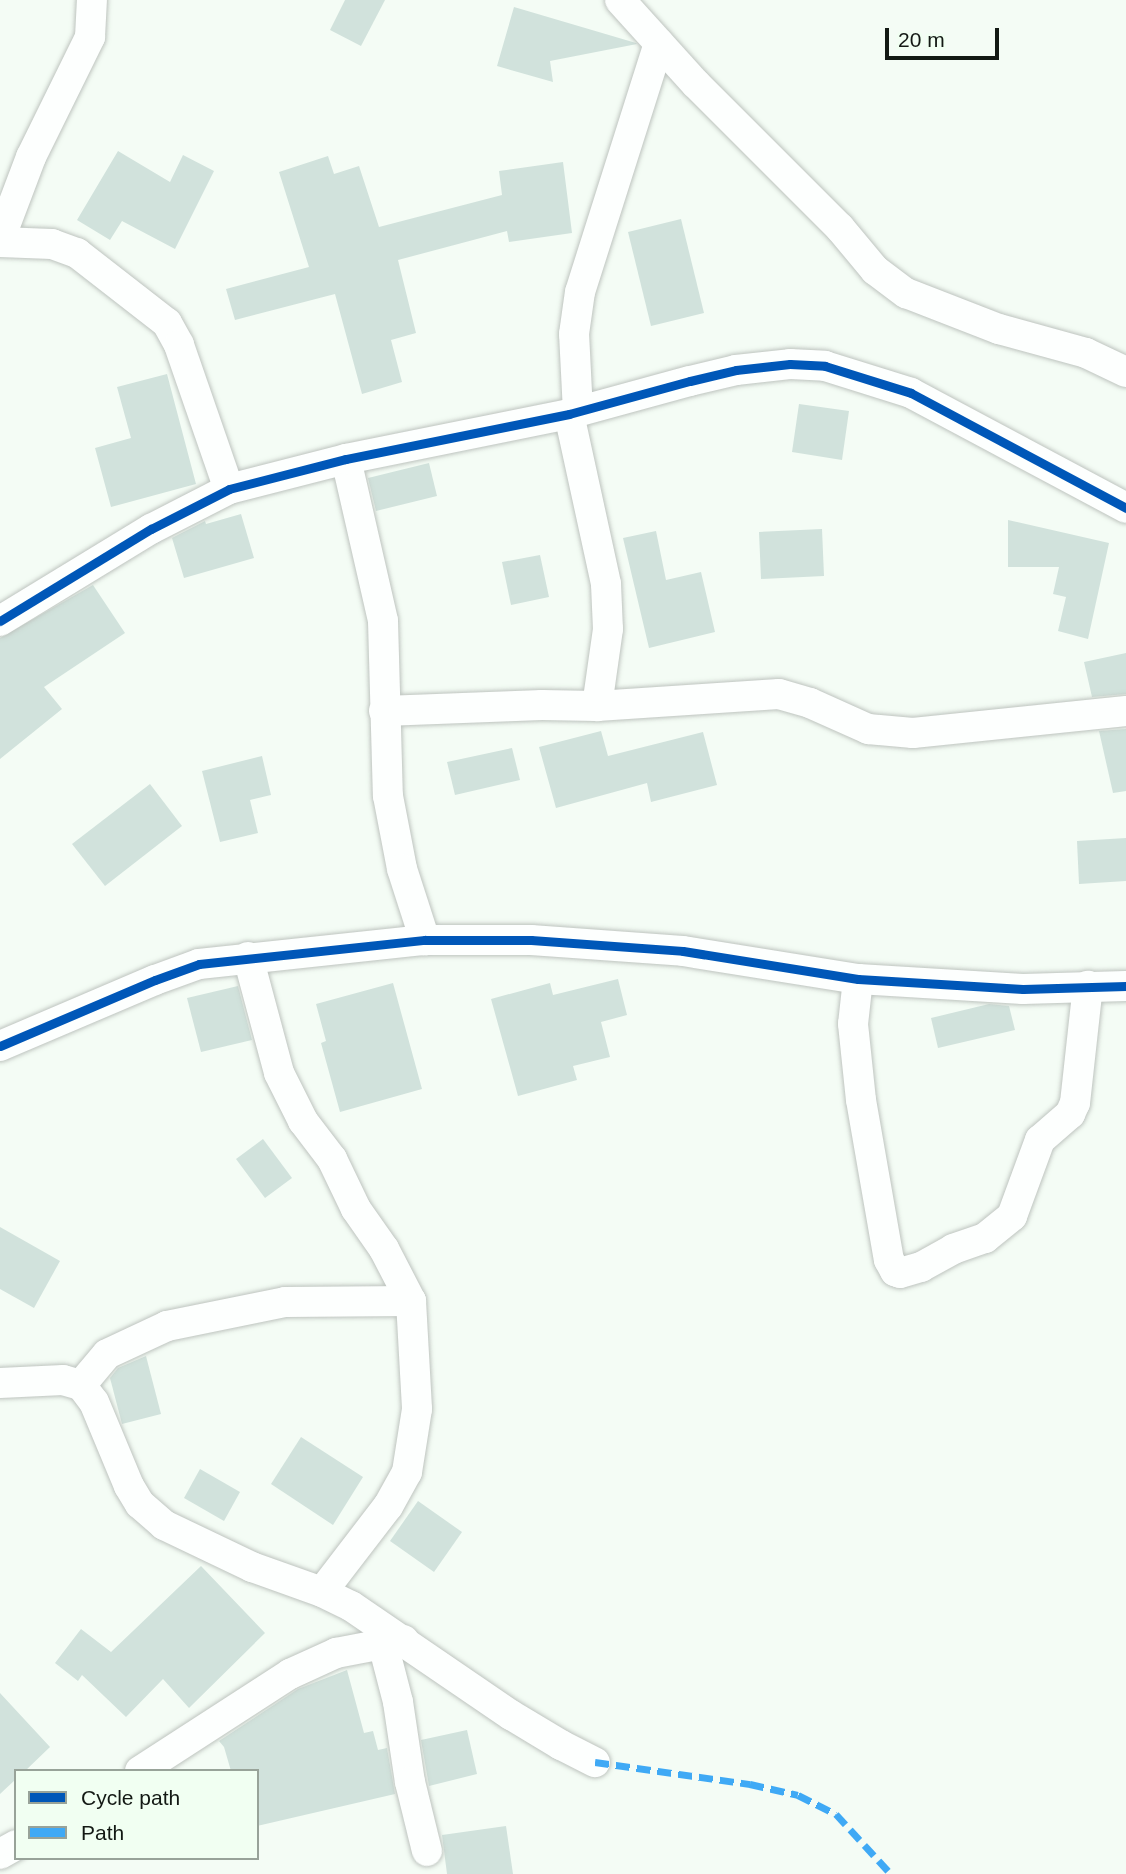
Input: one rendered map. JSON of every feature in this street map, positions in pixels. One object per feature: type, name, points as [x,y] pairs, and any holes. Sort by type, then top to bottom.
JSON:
[{"type":"street","points":[[620,0],[840,228],[874,270],[906,293],[999,329],[1086,354],[1126,372]]},
{"type":"street","points":[[99,5],[90,37],[31,157],[0,241],[52,244],[77,253],[167,323],[179,345],[229,489]]},
{"type":"street","points":[[597,706],[608,629],[606,584],[573,413],[574,334],[580,292],[659,43]]},
{"type":"street","points":[[0,621],[151,529],[229,489],[346,459],[573,413],[736,370],[790,364],[825,366],[911,393],[1126,508]]},
{"type":"street","points":[[346,459],[383,621],[388,796],[402,869],[425,940]]},
{"type":"street","points":[[384,711],[542,705],[597,706],[779,694],[810,703],[869,729],[913,733],[1126,712]]},
{"type":"street","points":[[0,1046],[155,979],[199,964],[425,940],[531,940],[683,951],[858,979],[1023,989],[1126,986]]},
{"type":"street","points":[[248,957],[279,1073],[303,1121],[332,1159],[356,1209],[384,1249],[411,1301],[417,1409],[407,1472],[388,1506],[322,1592]]},
{"type":"street","points":[[858,979],[853,1024],[861,1100],[889,1260],[895,1271],[900,1272],[921,1267],[953,1249],[985,1238],[1012,1216],[1040,1140],[1070,1114],[1075,1103],[1088,986]]},
{"type":"street","points":[[81,1385],[107,1354],[167,1326],[285,1302],[411,1301]]},
{"type":"street","points":[[0,1383],[63,1380],[81,1385],[94,1402],[129,1486],[140,1504],[164,1525],[252,1567],[322,1592],[351,1606],[394,1642],[561,1745],[595,1762]]},
{"type":"street","points":[[143,1769],[290,1674],[336,1653],[394,1642]]},
{"type":"street","points":[[394,1642],[398,1702],[410,1782],[427,1851]]},
{"type":"building","points":[[345,0],[385,0],[361,46],[330,30]]},
{"type":"building","points":[[514,7],[637,44],[550,61],[553,82],[497,66]]},
{"type":"building","points":[[118,151],[170,182],[183,155],[214,171],[175,249],[122,221],[110,240],[77,220]]},
{"type":"building","points":[[328,156],[334,174],[359,166],[379,227],[502,195],[499,171],[563,162],[572,233],[509,242],[507,231],[398,260],[416,333],[391,340],[402,382],[362,394],[335,294],[235,320],[226,289],[309,267],[279,172]]},
{"type":"building","points":[[681,219],[704,313],[651,326],[628,232]]},
{"type":"building","points":[[167,374],[196,484],[111,507],[95,448],[131,438],[117,387]]},
{"type":"building","points":[[799,404],[849,411],[842,460],[792,452]]},
{"type":"building","points":[[429,463],[437,496],[376,511],[368,478]]},
{"type":"building","points":[[241,514],[254,558],[184,578],[172,538],[205,521],[206,524]]},
{"type":"building","points":[[1008,520],[1109,543],[1088,639],[1058,631],[1066,597],[1053,594],[1059,567],[1008,567]]},
{"type":"building","points":[[822,529],[824,576],[761,579],[759,532]]},
{"type":"building","points":[[656,531],[666,580],[701,572],[715,632],[649,648],[623,538]]},
{"type":"building","points":[[540,555],[549,597],[511,605],[502,562]]},
{"type":"building","points":[[93,585],[125,633],[44,687],[62,709],[0,759],[0,638]]},
{"type":"building","points":[[1126,653],[1126,694],[1092,697],[1084,662]]},
{"type":"building","points":[[1126,729],[1126,791],[1113,793],[1099,731]]},
{"type":"building","points":[[601,731],[608,756],[703,732],[717,785],[651,802],[647,783],[556,808],[539,747]]},
{"type":"building","points":[[512,748],[520,780],[455,795],[447,762]]},
{"type":"building","points":[[262,756],[271,795],[250,800],[258,833],[220,842],[202,771]]},
{"type":"building","points":[[150,784],[182,826],[105,886],[72,844]]},
{"type":"building","points":[[1126,838],[1126,881],[1079,884],[1077,841]]},
{"type":"building","points":[[618,979],[627,1015],[601,1022],[610,1057],[573,1066],[577,1080],[518,1096],[491,999],[550,983],[553,995]]},
{"type":"building","points":[[393,983],[422,1089],[340,1112],[321,1043],[326,1041],[316,1004]]},
{"type":"building","points":[[238,986],[252,1040],[201,1052],[187,998]]},
{"type":"building","points":[[989,1004],[1009,1006],[1015,1030],[938,1048],[931,1018]]},
{"type":"building","points":[[263,1139],[292,1178],[265,1198],[236,1159]]},
{"type":"building","points":[[0,1227],[60,1261],[34,1308],[0,1289]]},
{"type":"building","points":[[146,1356],[161,1414],[122,1424],[110,1378],[118,1368]]},
{"type":"building","points":[[301,1437],[363,1477],[333,1525],[271,1484]]},
{"type":"building","points":[[200,1469],[240,1492],[224,1521],[184,1498]]},
{"type":"building","points":[[418,1501],[462,1532],[434,1572],[390,1541]]},
{"type":"building","points":[[201,1566],[265,1633],[189,1708],[163,1679],[126,1717],[82,1675],[78,1681],[55,1663],[81,1629],[111,1652]]},
{"type":"building","points":[[347,1670],[364,1733],[373,1731],[378,1750],[387,1748],[395,1794],[259,1826],[259,1769],[230,1769],[224,1747],[219,1741],[298,1689]]},
{"type":"building","points":[[0,1693],[50,1747],[27,1769],[14,1769],[14,1781],[0,1794]]},
{"type":"building","points":[[467,1730],[477,1774],[429,1786],[421,1740]]},
{"type":"building","points":[[506,1826],[513,1874],[447,1874],[442,1835]]},
{"type":"marked path","points":[[595,1762],[750,1784],[798,1795],[836,1814],[891,1874]]},
{"type":"cycle path","points":[[0,621],[151,529],[229,489],[346,459],[569,414],[736,370],[790,364],[825,366],[911,393],[1126,508]]},
{"type":"cycle path","points":[[0,1046],[199,964],[425,940],[531,940],[683,951],[858,979],[1023,989],[1126,986]]}]
